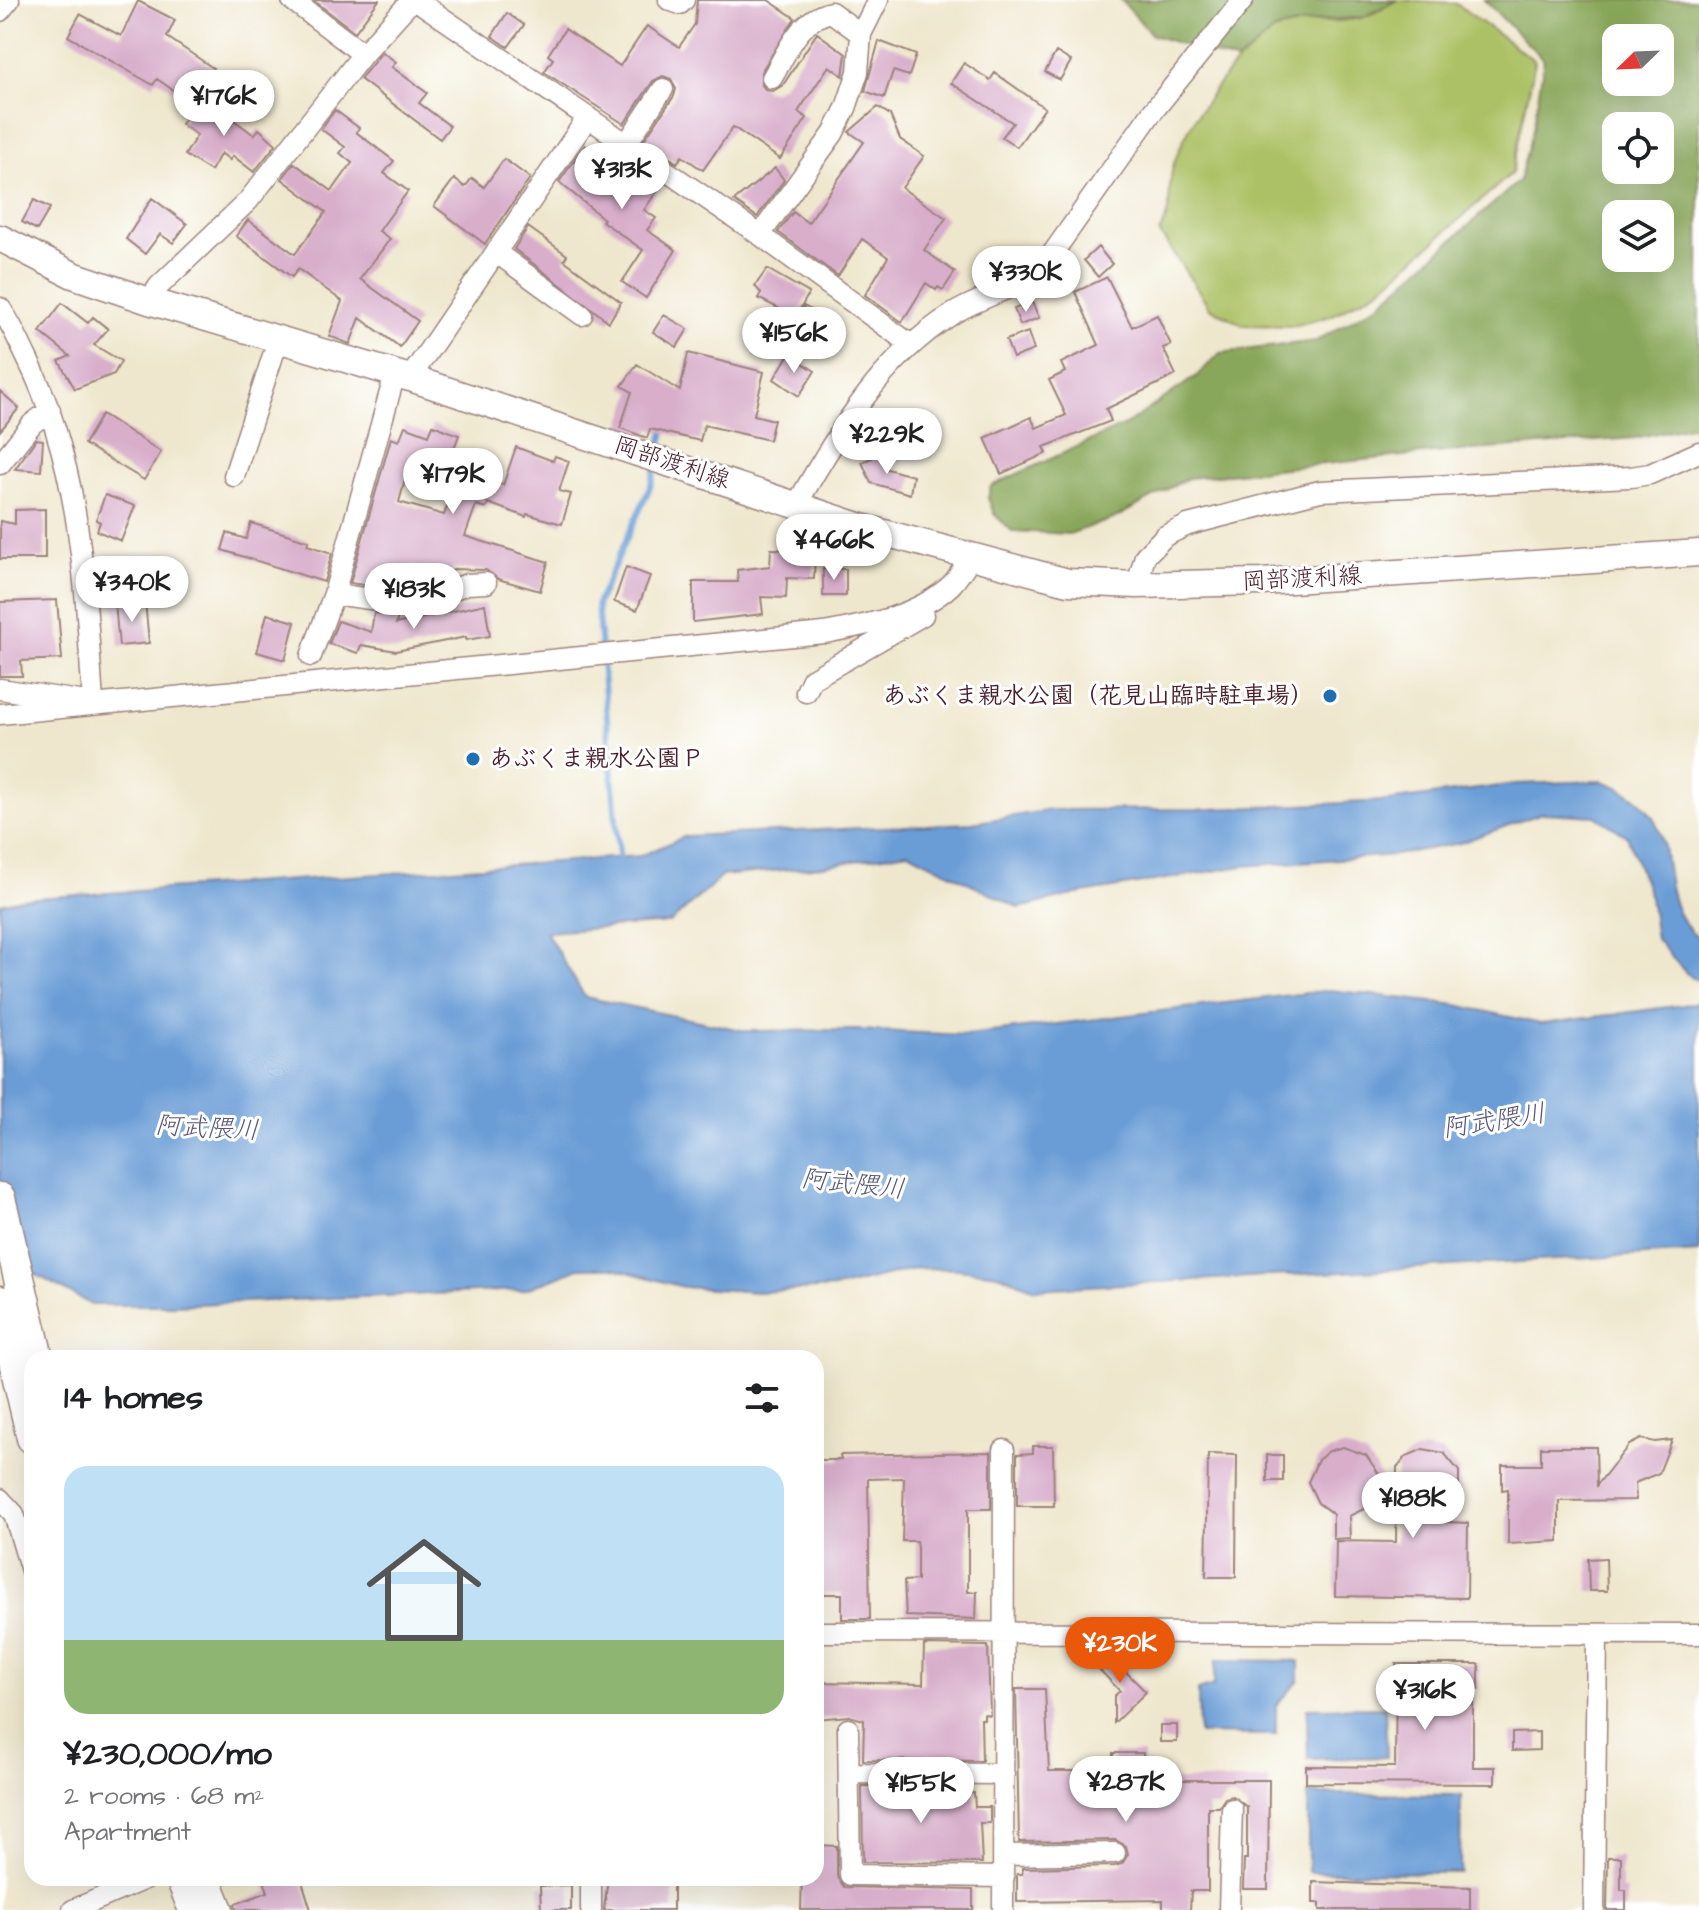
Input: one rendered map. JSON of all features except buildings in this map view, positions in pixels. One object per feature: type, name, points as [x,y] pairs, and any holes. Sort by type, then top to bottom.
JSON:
[{"type":"highway","points":[[0,1198],[36,1350]]},
{"type":"highway","points":[[0,1301],[24,1404]]},
{"type":"highway","points":[[184,1886],[194,1910]]},
{"type":"highway","points":[[208,1886],[218,1910]]},
{"type":"main road","name":"岡部渡利線","points":[[0,238],[73,275],[149,301],[402,376],[862,527],[973,554],[1068,582],[1137,585],[1261,582],[1699,553]]},
{"type":"street","points":[[0,11],[9,0]]},
{"type":"street","points":[[292,0],[363,54]]},
{"type":"street","points":[[149,301],[159,286],[248,201],[363,54],[414,0],[760,235],[910,344]]},
{"type":"street","points":[[669,0],[680,4],[684,0]]},
{"type":"street","points":[[760,235],[833,134],[858,72],[861,34],[878,0]]},
{"type":"street","points":[[797,504],[830,447],[910,344],[954,313],[1028,280],[1043,267],[1150,115],[1243,0]]},
{"type":"street","points":[[772,78],[797,35],[814,16],[831,12],[861,34]]},
{"type":"street","points":[[627,143],[663,89]]},
{"type":"street","points":[[311,656],[334,594],[402,376],[497,253],[588,117]]},
{"type":"street","points":[[497,253],[582,315]]},
{"type":"street","points":[[0,308],[50,410],[68,468],[83,552],[93,703]]},
{"type":"street","points":[[234,476],[278,340]]},
{"type":"street","points":[[0,464],[32,424],[50,410]]},
{"type":"street","points":[[1137,585],[1145,556],[1165,536],[1188,525],[1320,491],[1621,479],[1650,474],[1699,452]]},
{"type":"street","points":[[0,714],[824,633],[876,622],[916,608],[951,585],[973,554]]},
{"type":"street","points":[[334,594],[413,605],[467,584],[486,583]]},
{"type":"street","points":[[806,692],[812,679],[937,606],[950,594],[951,585]]},
{"type":"street","points":[[0,689],[93,703]]},
{"type":"street","points":[[1003,1910],[1004,1450]]},
{"type":"street","points":[[0,1499],[14,1514],[24,1547]]},
{"type":"street","points":[[824,1632],[1699,1634]]},
{"type":"street","points":[[1594,1910],[1597,1634]]},
{"type":"street","points":[[848,1729],[850,1875],[1004,1877]]},
{"type":"street","points":[[849,1773],[1004,1774]]},
{"type":"street","points":[[1229,1910],[1232,1809]]},
{"type":"street","points":[[1004,1855],[1115,1853]]},
{"type":"street","points":[[73,1910],[128,1886]]},
{"type":"street","points":[[591,1886],[591,1910]]},
{"type":"green space","points":[[1121,0],[1397,0],[1364,17],[1315,21],[1275,30],[1237,62],[1152,35]]},
{"type":"green space","points":[[1397,0],[1455,3],[1535,61],[1512,173],[1380,289],[1331,316],[1293,326],[1243,325],[1210,308],[1159,232],[1169,207],[1173,167],[1200,111],[1243,56],[1274,31],[1307,22],[1353,20],[1377,12]]},
{"type":"green space","points":[[1484,0],[1699,0],[1699,424],[1635,438],[1432,453],[1188,478],[1113,519],[1069,534],[1012,531],[994,514],[988,498],[991,486],[1127,424],[1198,375],[1220,353],[1316,341],[1378,305],[1519,181],[1533,129],[1544,60]]},
{"type":"water","name":"阿武隈川","points":[[1603,781],[1632,796],[1650,813],[1660,833],[1673,899],[1682,920],[1699,939],[1699,981],[1686,973],[1656,939],[1650,897],[1627,836],[1595,816],[1542,813],[1460,843],[1395,855],[1243,866],[1077,894],[1019,908],[908,852],[823,866],[722,876],[670,923],[546,932],[585,997],[746,1031],[857,1030],[967,1035],[1331,990],[1457,1005],[1541,1024],[1699,1003],[1699,1252],[1035,1289],[998,1274],[959,1269],[918,1268],[836,1288],[757,1292],[683,1287],[613,1268],[579,1268],[524,1290],[173,1305],[92,1305],[0,1255],[0,904],[21,899],[640,856],[686,836],[972,823],[1050,810],[1212,809],[1387,801],[1515,784]]},
{"type":"water","points":[[1216,1660],[1299,1661],[1299,1680],[1276,1705],[1276,1735],[1199,1734],[1198,1690],[1214,1685]]},
{"type":"water","points":[[1385,1707],[1387,1757],[1308,1759],[1307,1708]]},
{"type":"water","points":[[1308,1794],[1461,1795],[1460,1873],[1308,1872]]},
{"type":"waterway","points":[[659,452],[665,427]]},
{"type":"waterway","points":[[620,866],[597,604],[651,485],[656,466]]},
{"type":"place","name":"あぶくま親水公園（花見山臨時駐車場）","points":[[1330,696]]},
{"type":"place","name":"あぶくま親水公園Ｐ","points":[[473,759]]}]
